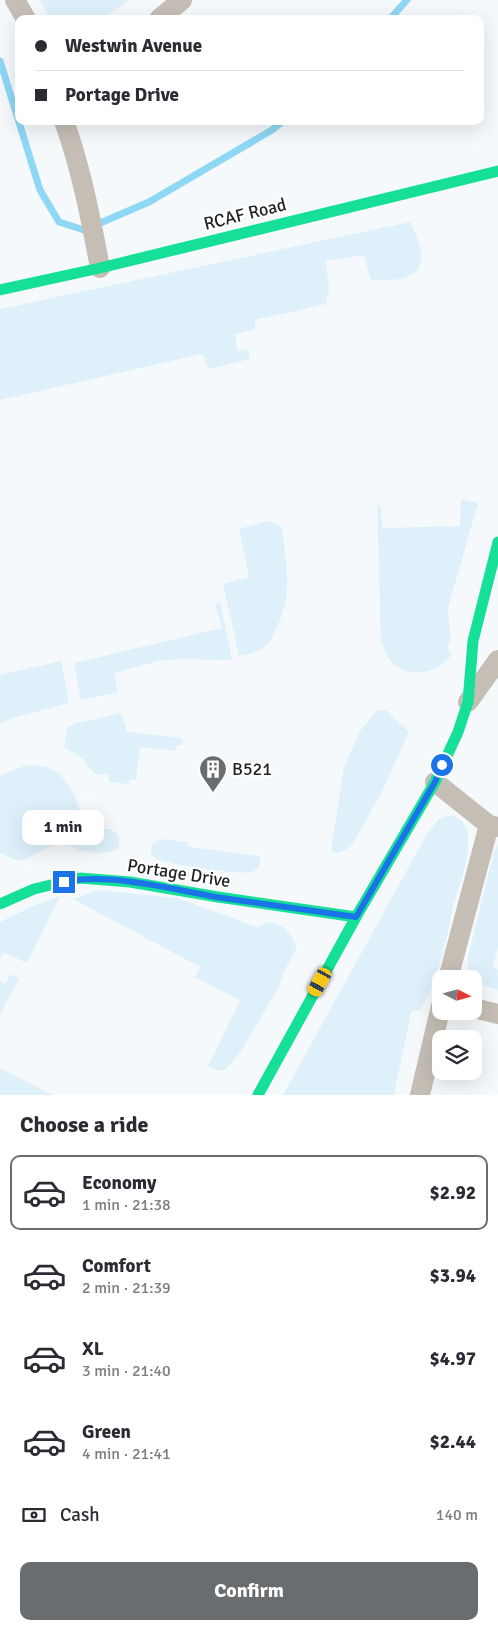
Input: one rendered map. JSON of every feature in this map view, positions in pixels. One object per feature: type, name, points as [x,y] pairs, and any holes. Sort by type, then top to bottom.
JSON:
[{"type":"street","points":[[15,0],[24,15]]},
{"type":"street","points":[[164,15],[182,0]]},
{"type":"street","points":[[66,125],[96,242],[100,268]]},
{"type":"street","name":"RCAF Road","points":[[0,290],[100,268],[498,171]]},
{"type":"street","points":[[258,1095],[356,917],[435,782],[458,732],[468,702],[473,641],[492,593],[498,542]]},
{"type":"street","points":[[468,702],[498,660]]},
{"type":"street","points":[[435,782],[493,826],[451,970]]},
{"type":"street","name":"Portage Drive","points":[[0,904],[34,889],[80,878],[130,882],[356,917]]},
{"type":"street","points":[[482,1010],[498,1014]]},
{"type":"street","points":[[420,1095],[438,1020]]},
{"type":"shaded area","points":[[39,0],[130,0],[108,15],[48,15]]},
{"type":"shaded area","points":[[410,222],[420,248],[420,264],[417,271],[410,276],[399,279],[371,280],[364,255],[326,261],[329,289],[326,304],[255,320],[255,329],[235,334],[238,351],[248,349],[250,359],[209,369],[202,354],[0,400],[0,309]]},
{"type":"shaded area","points":[[461,499],[478,503],[448,608],[451,641],[447,645],[451,655],[445,662],[429,671],[411,672],[394,664],[387,656],[381,642],[377,505],[381,507],[382,527],[460,526]]},
{"type":"shaded area","points":[[268,521],[282,527],[287,568],[285,605],[273,636],[268,643],[256,652],[239,656],[223,584],[249,577],[239,529]]},
{"type":"shaded area","points":[[220,602],[232,660],[181,659],[158,661],[114,673],[118,692],[81,700],[74,663],[222,628],[215,604]]},
{"type":"shaded area","points":[[61,661],[69,703],[13,718],[0,724],[0,675]]},
{"type":"shaded area","points":[[386,710],[409,732],[381,794],[353,843],[345,850],[334,853],[331,850],[344,767],[360,731],[376,711]]},
{"type":"shaded area","points":[[121,713],[127,732],[182,738],[182,745],[177,745],[176,751],[140,747],[136,780],[129,779],[129,784],[109,782],[109,775],[95,774],[83,759],[64,747],[67,728],[73,724]]},
{"type":"shaded area","points":[[34,765],[53,770],[67,782],[79,807],[84,834],[100,836],[102,829],[111,829],[119,836],[119,849],[104,853],[93,853],[58,843],[20,860],[15,860],[0,853],[0,777],[16,769]]},
{"type":"shaded area","points":[[451,815],[463,821],[468,837],[466,864],[454,903],[442,957],[438,970],[432,970],[432,986],[421,1009],[411,1012],[394,1095],[283,1095],[427,834],[439,819]]},
{"type":"shaded area","points":[[160,839],[188,842],[189,847],[261,856],[259,867],[253,872],[246,873],[202,869],[160,860],[154,857],[151,848]]},
{"type":"shaded area","points":[[498,845],[498,946],[493,967],[498,969],[498,990],[482,985],[482,970],[468,969],[468,957],[494,852]]},
{"type":"shaded area","points":[[98,890],[177,898],[257,927],[269,922],[284,927],[289,933],[297,947],[279,986],[242,1050],[225,1070],[217,1070],[208,1066],[240,1001],[195,977],[200,967],[73,899]]},
{"type":"shaded area","points":[[60,896],[27,963],[4,953],[0,958],[0,922],[35,905]]},
{"type":"shaded area","points":[[10,974],[19,978],[0,1015],[0,981],[5,984]]},
{"type":"shaded area","points":[[0,1068],[52,1095],[0,1095]]},
{"type":"waterway","points":[[394,15],[407,0]]},
{"type":"waterway","points":[[0,61],[15,109]]},
{"type":"waterway","points":[[20,125],[40,190],[59,222],[84,230],[149,202],[278,125]]},
{"type":"traffic: fast","points":[[0,290],[100,268],[498,171]]},
{"type":"traffic: fast","points":[[258,1095],[356,917],[435,782],[458,732],[468,702],[473,641],[498,542]]},
{"type":"traffic: fast","points":[[0,904],[34,889],[80,878],[130,882],[356,917]]},
{"type":"place","name":"B521","points":[[213,793]]},
{"type":"route","points":[[64,882],[80,878],[130,882],[356,917],[435,782],[442,765]]}]
